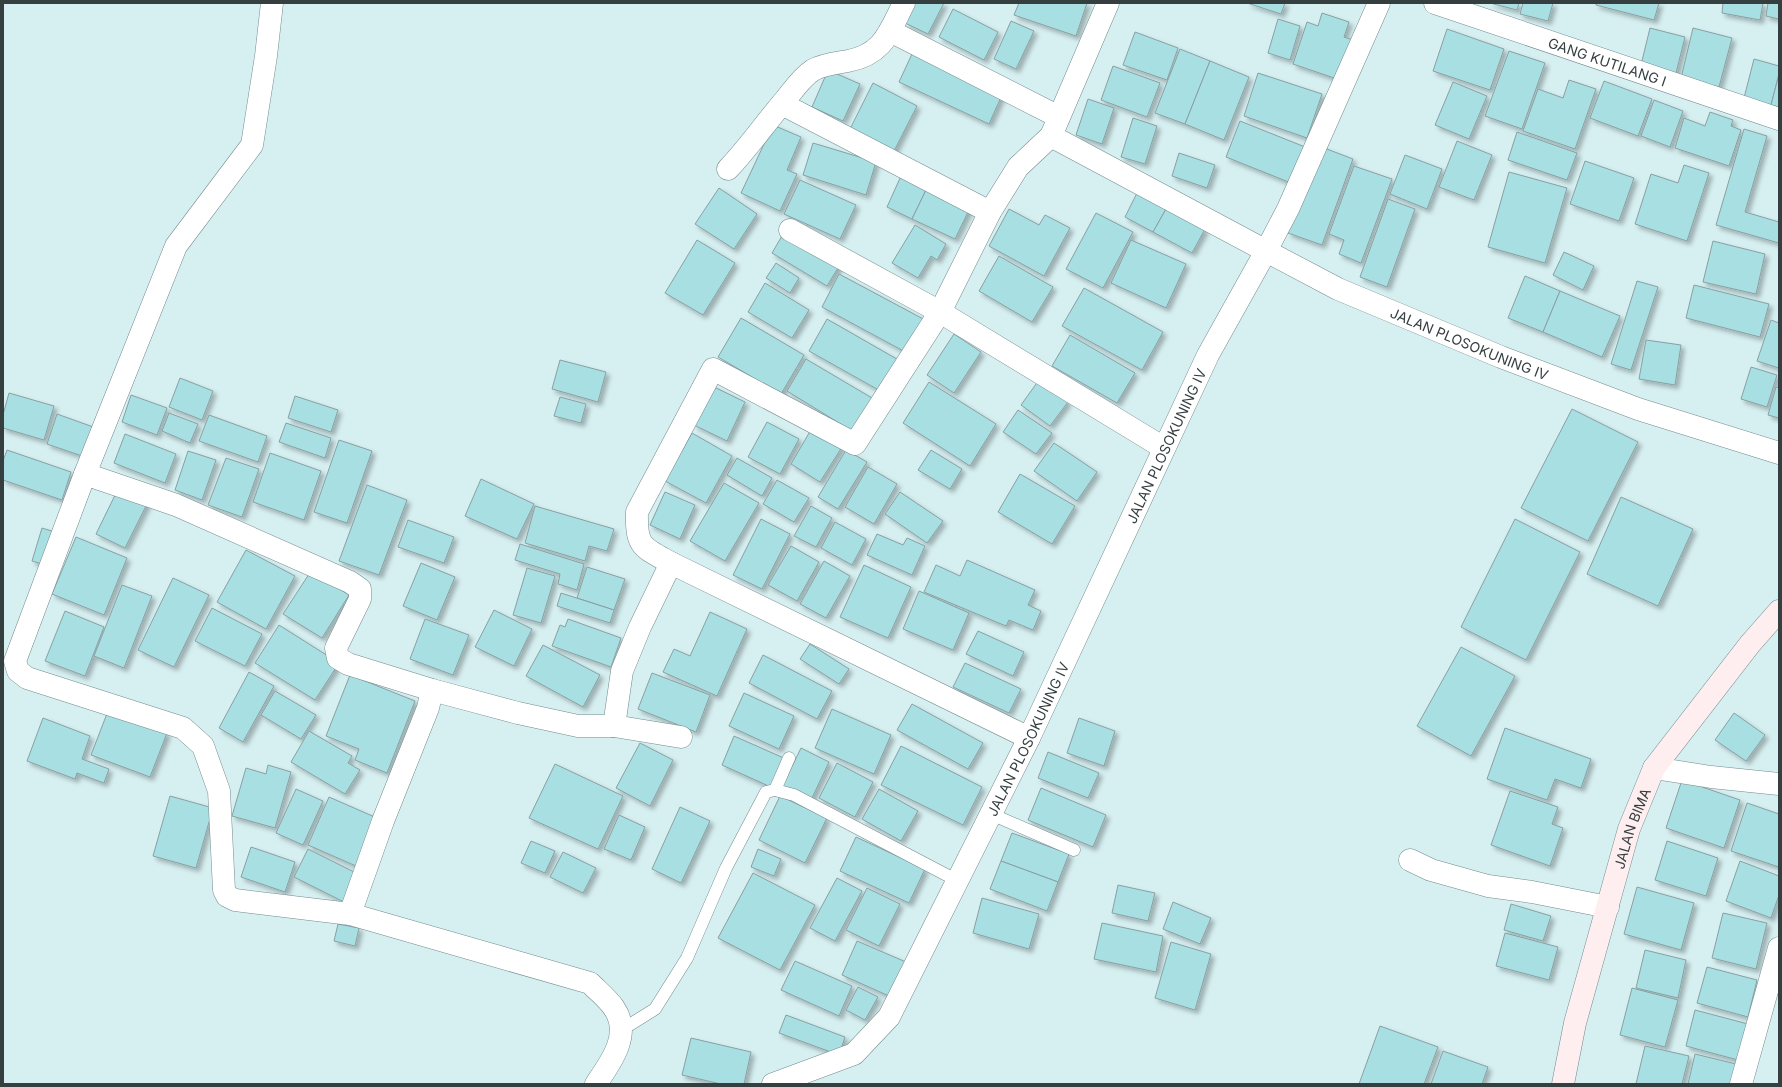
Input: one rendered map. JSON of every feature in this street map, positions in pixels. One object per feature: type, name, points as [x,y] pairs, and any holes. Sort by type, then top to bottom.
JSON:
[{"type":"street","points":[[272,3],[266,56],[252,144],[176,246],[85,474],[16,661],[18,671],[27,678],[183,728],[203,746],[219,791],[224,890],[227,896],[235,900],[350,914],[590,983],[614,1008],[623,1030],[614,1058],[596,1084]]},
{"type":"street","points":[[728,169],[745,151],[798,83],[813,70],[827,64],[859,59],[873,53],[884,42],[904,3]]},
{"type":"street","points":[[1029,738],[645,549],[636,531],[637,512],[714,369],[855,444],[940,312],[990,212],[1018,167],[1055,127],[1108,3]]},
{"type":"street","points":[[890,31],[1266,251],[1288,209],[1379,3]]},
{"type":"street","name":"GANG KUTILANG I","points":[[1441,4],[1779,119]]},
{"type":"street","points":[[782,104],[990,212]]},
{"type":"street","points":[[790,230],[940,312],[1164,448]]},
{"type":"street","name":"JALAN PLOSOKUNING IV","points":[[773,1084],[854,1054],[889,1018],[1029,738],[1208,355],[1266,251],[1338,289],[1501,357],[1638,409],[1779,453]]},
{"type":"street","points":[[85,474],[176,505],[350,582],[360,589],[360,599],[336,648],[338,658],[348,664],[432,690],[518,713],[578,726],[614,726],[681,737]]},
{"type":"street","points":[[614,726],[622,671],[640,627],[671,563]]},
{"type":"street","name":"JALAN BIMA","points":[[1567,1083],[1575,1023],[1629,828],[1654,768],[1750,644],[1779,611]]},
{"type":"street","points":[[350,914],[383,821],[428,708],[432,690]]},
{"type":"street","points":[[1654,768],[1711,777],[1779,784]]},
{"type":"street","points":[[1410,860],[1431,870],[1488,886],[1532,892],[1608,907]]},
{"type":"street","points":[[1740,1084],[1779,948]]},
{"type":"lane","points":[[775,790],[789,758]]},
{"type":"lane","points":[[623,1030],[655,1009],[687,958],[726,868],[766,792],[775,790],[794,795],[958,881]]},
{"type":"lane","points":[[991,814],[1074,850]]},
{"type":"building","points":[[915,3],[944,3],[928,34],[905,23]]},
{"type":"building","points":[[1019,3],[1087,3],[1076,36],[1014,15]]},
{"type":"building","points":[[1247,3],[1285,3],[1281,14]]},
{"type":"building","points":[[1490,3],[1519,3],[1517,10]]},
{"type":"building","points":[[1523,3],[1553,3],[1548,21],[1520,14]]},
{"type":"building","points":[[1596,3],[1659,3],[1654,20],[1596,5]]},
{"type":"building","points":[[1723,3],[1763,3],[1760,20],[1722,13]]},
{"type":"building","points":[[1768,3],[1779,3],[1779,19],[1766,16]]},
{"type":"building","points":[[953,9],[998,32],[984,60],[939,37]]},
{"type":"building","points":[[1322,13],[1349,22],[1344,37],[1353,40],[1340,80],[1293,64],[1307,22],[1318,26]]},
{"type":"building","points":[[1278,19],[1300,26],[1290,60],[1268,53]]},
{"type":"building","points":[[1011,21],[1034,31],[1016,69],[994,59]]},
{"type":"building","points":[[1650,28],[1685,37],[1676,73],[1641,65]]},
{"type":"building","points":[[1693,28],[1732,38],[1719,87],[1681,78]]},
{"type":"building","points":[[1447,29],[1504,49],[1490,90],[1433,71]]},
{"type":"building","points":[[1135,32],[1178,48],[1167,80],[1123,65]]},
{"type":"building","points":[[1180,49],[1210,61],[1185,124],[1155,113]]},
{"type":"building","points":[[1509,51],[1545,63],[1522,129],[1485,116]]},
{"type":"building","points":[[912,54],[1002,95],[989,124],[899,82]]},
{"type":"building","points":[[1754,59],[1779,66],[1779,74],[1771,105],[1744,98]]},
{"type":"building","points":[[1210,61],[1249,77],[1224,140],[1185,124]]},
{"type":"building","points":[[1113,66],[1160,83],[1147,117],[1101,100]]},
{"type":"building","points":[[828,70],[860,84],[843,121],[812,107]]},
{"type":"building","points":[[1258,73],[1322,94],[1307,138],[1244,116]]},
{"type":"building","points":[[1779,74],[1779,107],[1771,105]]},
{"type":"building","points":[[1569,80],[1596,89],[1575,149],[1523,131],[1538,89],[1563,98]]},
{"type":"building","points":[[1604,81],[1652,99],[1638,136],[1590,118]]},
{"type":"building","points":[[1453,82],[1487,96],[1469,139],[1435,125]]},
{"type":"building","points":[[873,83],[917,106],[893,153],[849,131]]},
{"type":"building","points":[[1088,99],[1114,108],[1102,144],[1076,135]]},
{"type":"building","points":[[1654,100],[1683,111],[1670,147],[1641,136]]},
{"type":"building","points":[[1710,112],[1733,120],[1731,126],[1741,130],[1729,166],[1675,148],[1684,118],[1705,126]]},
{"type":"building","points":[[1133,118],[1157,126],[1145,164],[1121,157]]},
{"type":"building","points":[[1240,121],[1310,149],[1296,185],[1226,157]]},
{"type":"building","points":[[773,125],[801,137],[787,170],[797,174],[780,211],[741,193]]},
{"type":"building","points":[[1744,129],[1767,136],[1745,212],[1779,222],[1779,243],[1716,225]]},
{"type":"building","points":[[1517,132],[1577,153],[1567,180],[1508,160]]},
{"type":"building","points":[[1457,141],[1492,155],[1474,200],[1439,187]]},
{"type":"building","points":[[813,143],[876,162],[866,195],[803,175]]},
{"type":"building","points":[[1319,146],[1353,159],[1322,245],[1288,233]]},
{"type":"building","points":[[1179,153],[1215,165],[1207,188],[1172,176]]},
{"type":"building","points":[[1405,155],[1442,169],[1427,209],[1390,194]]},
{"type":"building","points":[[1585,161],[1634,178],[1619,221],[1570,204]]},
{"type":"building","points":[[1684,165],[1709,173],[1687,241],[1635,224],[1651,174],[1678,183]]},
{"type":"building","points":[[1354,166],[1392,179],[1361,263],[1339,254],[1344,240],[1329,234]]},
{"type":"building","points":[[1509,172],[1567,188],[1545,263],[1488,247]]},
{"type":"building","points":[[901,176],[927,188],[912,219],[887,207]]},
{"type":"building","points":[[800,180],[856,205],[840,239],[784,214]]},
{"type":"building","points":[[719,188],[757,214],[734,249],[695,224]]},
{"type":"building","points":[[927,188],[970,208],[955,239],[912,219]]},
{"type":"building","points":[[1137,193],[1166,209],[1153,232],[1125,217]]},
{"type":"building","points":[[1388,199],[1415,209],[1387,287],[1360,277]]},
{"type":"building","points":[[1009,209],[1039,225],[1045,215],[1070,228],[1044,276],[989,246]]},
{"type":"building","points":[[1166,209],[1205,229],[1192,253],[1153,232]]},
{"type":"building","points":[[1096,213],[1133,232],[1103,288],[1066,269]]},
{"type":"building","points":[[915,225],[946,244],[937,260],[931,256],[918,278],[892,263]]},
{"type":"building","points":[[786,229],[841,263],[827,286],[772,253]]},
{"type":"building","points":[[697,240],[735,263],[703,315],[665,293]]},
{"type":"building","points":[[1131,240],[1186,264],[1166,308],[1111,283]]},
{"type":"building","points":[[1713,241],[1765,254],[1756,294],[1703,282]]},
{"type":"building","points":[[1564,252],[1594,266],[1583,290],[1553,275]]},
{"type":"building","points":[[999,256],[1053,287],[1032,322],[979,291]]},
{"type":"building","points":[[776,263],[799,278],[790,293],[766,278]]},
{"type":"building","points":[[839,274],[927,321],[909,354],[822,307]]},
{"type":"building","points":[[1525,276],[1560,291],[1543,332],[1508,318]]},
{"type":"building","points":[[1637,281],[1658,287],[1631,370],[1611,364]]},
{"type":"building","points":[[765,283],[809,310],[792,338],[748,312]]},
{"type":"building","points":[[1694,285],[1769,304],[1760,337],[1686,318]]},
{"type":"building","points":[[1084,288],[1163,332],[1142,370],[1062,326]]},
{"type":"building","points":[[1560,291],[1620,316],[1602,357],[1543,332]]},
{"type":"building","points":[[741,318],[804,355],[781,394],[718,357]]},
{"type":"building","points":[[827,319],[902,362],[884,393],[809,351]]},
{"type":"building","points":[[1771,320],[1779,323],[1779,368],[1757,361]]},
{"type":"building","points":[[954,334],[981,352],[954,393],[927,375]]},
{"type":"building","points":[[1070,335],[1135,373],[1117,403],[1052,366]]},
{"type":"building","points":[[1646,340],[1681,345],[1675,385],[1639,379]]},
{"type":"building","points":[[806,359],[877,401],[857,434],[787,391]]},
{"type":"building","points":[[560,360],[606,372],[598,402],[552,389]]},
{"type":"building","points":[[1751,367],[1777,375],[1767,407],[1741,399]]},
{"type":"building","points":[[180,378],[213,391],[202,420],[169,407]]},
{"type":"building","points":[[1039,380],[1068,402],[1050,426],[1021,405]]},
{"type":"building","points":[[929,382],[996,424],[970,466],[903,423]]},
{"type":"building","points":[[712,386],[745,402],[727,441],[694,425]]},
{"type":"building","points":[[1776,387],[1779,388],[1779,418],[1768,415]]},
{"type":"building","points":[[9,393],[54,406],[44,440],[3,428],[3,415]]},
{"type":"building","points":[[131,395],[167,408],[157,435],[122,422]]},
{"type":"building","points":[[295,396],[338,410],[331,432],[288,418]]},
{"type":"building","points":[[560,397],[586,404],[581,423],[554,416]]},
{"type":"building","points":[[1572,409],[1638,442],[1588,541],[1521,508]]},
{"type":"building","points":[[1018,410],[1052,433],[1036,454],[1003,432]]},
{"type":"building","points":[[169,413],[198,424],[190,443],[162,431]]},
{"type":"building","points":[[57,414],[96,428],[85,457],[47,444]]},
{"type":"building","points":[[209,415],[267,436],[258,462],[199,441]]},
{"type":"building","points":[[767,422],[799,439],[780,474],[748,457]]},
{"type":"building","points":[[286,423],[331,438],[325,458],[279,442]]},
{"type":"building","points":[[812,428],[842,447],[820,482],[791,464]]},
{"type":"building","points":[[692,433],[732,456],[706,503],[665,481]]},
{"type":"building","points":[[125,434],[176,454],[165,483],[114,463]]},
{"type":"building","points":[[339,440],[372,451],[347,523],[314,512]]},
{"type":"building","points":[[1054,443],[1097,472],[1077,501],[1034,471]]},
{"type":"building","points":[[7,450],[71,472],[62,500],[3,480],[3,461]]},
{"type":"building","points":[[846,450],[867,462],[838,509],[818,497]]},
{"type":"building","points":[[931,450],[962,469],[950,489],[918,470]]},
{"type":"building","points":[[188,451],[216,460],[202,500],[175,490]]},
{"type":"building","points":[[270,453],[321,471],[304,520],[253,502]]},
{"type":"building","points":[[226,458],[259,469],[242,517],[208,505]]},
{"type":"building","points":[[737,458],[772,478],[762,496],[727,475]]},
{"type":"building","points":[[868,467],[897,484],[874,524],[845,507]]},
{"type":"building","points":[[1020,474],[1075,506],[1052,544],[998,512]]},
{"type":"building","points":[[481,479],[534,504],[517,539],[465,516]]},
{"type":"building","points":[[777,480],[809,498],[794,522],[763,504]]},
{"type":"building","points":[[724,483],[759,503],[725,561],[690,541]]},
{"type":"building","points":[[367,485],[407,500],[379,575],[339,561]]},
{"type":"building","points":[[119,487],[148,502],[125,548],[96,534]]},
{"type":"building","points":[[665,492],[695,505],[680,539],[650,525]]},
{"type":"building","points":[[900,492],[943,521],[927,543],[885,514]]},
{"type":"building","points":[[1621,497],[1693,529],[1658,606],[1587,574]]},
{"type":"building","points":[[535,506],[614,529],[607,551],[589,546],[585,561],[525,543]]},
{"type":"building","points":[[811,506],[832,518],[816,547],[794,536]]},
{"type":"building","points":[[761,519],[790,534],[762,589],[733,575]]},
{"type":"building","points":[[1515,519],[1580,552],[1526,660],[1461,627]]},
{"type":"building","points":[[408,520],[454,537],[444,563],[398,547]]},
{"type":"building","points":[[835,522],[866,539],[852,565],[821,548]]},
{"type":"building","points":[[42,528],[58,533],[49,566],[32,561]]},
{"type":"building","points":[[877,534],[903,545],[907,538],[925,546],[912,575],[867,555]]},
{"type":"building","points":[[76,537],[127,558],[104,615],[52,594]]},
{"type":"building","points":[[520,544],[584,564],[577,590],[558,584],[560,574],[515,560]]},
{"type":"building","points":[[791,546],[819,562],[797,601],[768,585]]},
{"type":"building","points":[[246,550],[295,576],[266,629],[217,602]]},
{"type":"building","points":[[967,560],[1035,590],[1028,605],[1041,611],[1033,630],[1009,620],[1006,626],[924,592],[936,565],[960,576]]},
{"type":"building","points":[[824,561],[850,576],[826,618],[800,604]]},
{"type":"building","points":[[421,563],[455,577],[437,620],[403,606]]},
{"type":"building","points":[[864,565],[911,587],[888,638],[840,617]]},
{"type":"building","points":[[587,567],[625,579],[614,610],[577,598]]},
{"type":"building","points":[[527,568],[555,576],[541,623],[513,615]]},
{"type":"building","points":[[311,571],[349,595],[322,638],[283,614]]},
{"type":"building","points":[[173,578],[209,595],[174,667],[138,650]]},
{"type":"building","points":[[122,585],[152,596],[124,668],[94,656]]},
{"type":"building","points":[[919,591],[969,613],[953,650],[903,629]]},
{"type":"building","points":[[561,593],[614,610],[610,623],[557,606]]},
{"type":"building","points":[[212,608],[262,634],[245,666],[195,641]]},
{"type":"building","points":[[494,610],[532,629],[514,666],[475,647]]},
{"type":"building","points":[[65,611],[104,627],[85,676],[45,661]]},
{"type":"building","points":[[710,612],[747,629],[717,696],[663,672],[674,649],[690,656]]},
{"type":"building","points":[[425,619],[469,635],[453,675],[410,659]]},
{"type":"building","points":[[568,619],[621,638],[611,667],[552,646],[560,625],[565,627]]},
{"type":"building","points":[[279,625],[339,663],[315,700],[255,663]]},
{"type":"building","points":[[978,631],[1024,652],[1013,676],[966,654]]},
{"type":"building","points":[[810,644],[849,669],[839,684],[800,659]]},
{"type":"building","points":[[543,645],[600,675],[583,707],[526,676]]},
{"type":"building","points":[[1461,647],[1515,676],[1471,756],[1417,726]]},
{"type":"building","points":[[763,655],[832,691],[817,719],[749,683]]},
{"type":"building","points":[[965,663],[1021,689],[1009,713],[953,687]]},
{"type":"building","points":[[249,672],[274,686],[243,742],[219,728]]},
{"type":"building","points":[[652,673],[710,695],[696,732],[638,709]]},
{"type":"building","points":[[350,675],[415,701],[387,773],[355,760],[359,749],[326,736]]},
{"type":"building","points":[[275,691],[316,715],[301,739],[261,715]]},
{"type":"building","points":[[744,693],[794,716],[779,749],[729,726]]},
{"type":"building","points":[[912,704],[983,743],[968,769],[897,730]]},
{"type":"building","points":[[832,709],[891,735],[874,774],[815,748]]},
{"type":"building","points":[[108,711],[167,733],[150,777],[91,755]]},
{"type":"building","points":[[1734,713],[1765,735],[1746,761],[1715,740]]},
{"type":"building","points":[[43,718],[90,736],[82,759],[109,769],[104,783],[77,773],[75,779],[27,761]]},
{"type":"building","points":[[1079,718],[1115,731],[1104,766],[1067,753]]},
{"type":"building","points":[[1505,728],[1591,759],[1581,788],[1555,779],[1547,800],[1487,779]]},
{"type":"building","points":[[309,731],[352,756],[348,763],[360,770],[345,794],[291,762]]},
{"type":"building","points":[[734,736],[786,759],[773,788],[722,765]]},
{"type":"building","points":[[640,743],[673,760],[650,806],[616,788]]},
{"type":"building","points":[[901,746],[982,787],[963,825],[881,785]]},
{"type":"building","points":[[801,748],[829,762],[811,800],[782,787]]},
{"type":"building","points":[[1048,752],[1099,773],[1088,798],[1038,778]]},
{"type":"building","points":[[837,763],[873,782],[855,817],[819,798]]},
{"type":"building","points":[[555,764],[623,796],[598,849],[529,818]]},
{"type":"building","points":[[268,765],[291,772],[275,828],[232,816],[246,768],[266,774]]},
{"type":"building","points":[[1682,780],[1740,800],[1724,848],[1666,828]]},
{"type":"building","points":[[1041,788],[1106,815],[1093,847],[1028,820]]},
{"type":"building","points":[[296,789],[323,801],[303,845],[276,833]]},
{"type":"building","points":[[879,789],[918,811],[901,841],[862,819]]},
{"type":"building","points":[[1510,791],[1558,807],[1552,824],[1563,828],[1550,866],[1491,845]]},
{"type":"building","points":[[170,796],[213,808],[196,868],[153,856]]},
{"type":"building","points":[[780,796],[827,818],[805,863],[759,840]]},
{"type":"building","points":[[329,797],[377,818],[356,866],[308,845]]},
{"type":"building","points":[[1747,803],[1779,814],[1779,867],[1731,851]]},
{"type":"building","points":[[680,807],[710,821],[681,883],[652,869]]},
{"type":"building","points":[[619,815],[645,827],[631,860],[604,849]]},
{"type":"building","points":[[1012,833],[1069,854],[1058,882],[1001,861]]},
{"type":"building","points":[[856,837],[925,869],[909,903],[840,871]]},
{"type":"building","points":[[531,841],[555,851],[545,873],[521,863]]},
{"type":"building","points":[[1667,841],[1718,858],[1706,896],[1655,880]]},
{"type":"building","points":[[251,847],[295,862],[285,892],[241,877]]},
{"type":"building","points":[[308,849],[360,875],[346,903],[294,877]]},
{"type":"building","points":[[758,849],[781,859],[774,876],[751,867]]},
{"type":"building","points":[[563,852],[596,868],[583,893],[550,877]]},
{"type":"building","points":[[1001,861],[1058,882],[1047,911],[990,889]]},
{"type":"building","points":[[1740,861],[1779,876],[1779,895],[1771,918],[1726,901]]},
{"type":"building","points":[[753,873],[815,905],[780,970],[718,938]]},
{"type":"building","points":[[837,878],[862,891],[835,941],[810,928]]},
{"type":"building","points":[[1118,885],[1155,893],[1148,921],[1112,913]]},
{"type":"building","points":[[1637,887],[1694,903],[1681,950],[1624,934]]},
{"type":"building","points":[[867,888],[900,904],[879,946],[846,930]]},
{"type":"building","points":[[982,898],[1039,914],[1029,949],[973,933]]},
{"type":"building","points":[[1173,902],[1211,918],[1200,944],[1163,929]]},
{"type":"building","points":[[1511,904],[1551,916],[1543,941],[1504,930]]},
{"type":"building","points":[[1723,913],[1767,923],[1756,969],[1712,958]]},
{"type":"building","points":[[1102,923],[1163,936],[1156,972],[1094,959]]},
{"type":"building","points":[[338,924],[359,928],[355,946],[334,941]]},
{"type":"building","points":[[1505,933],[1558,947],[1549,980],[1496,966]]},
{"type":"building","points":[[857,941],[913,965],[898,1000],[842,975]]},
{"type":"building","points":[[1171,942],[1211,954],[1195,1010],[1155,998]]},
{"type":"building","points":[[1645,950],[1686,960],[1678,998],[1636,988]]},
{"type":"building","points":[[795,961],[852,986],[839,1016],[781,990]]},
{"type":"building","points":[[1707,967],[1757,980],[1748,1017],[1697,1003]]},
{"type":"building","points":[[858,987],[878,997],[865,1020],[846,1010]]},
{"type":"building","points":[[1632,988],[1678,1000],[1665,1047],[1620,1035]]},
{"type":"building","points":[[1695,1010],[1748,1024],[1738,1060],[1686,1046]]},
{"type":"building","points":[[786,1015],[845,1037],[839,1055],[779,1033]]},
{"type":"building","points":[[1380,1026],[1438,1047],[1424,1084],[1359,1084]]},
{"type":"building","points":[[691,1038],[751,1052],[744,1084],[721,1084],[682,1075]]},
{"type":"building","points":[[1645,1046],[1689,1056],[1682,1084],[1636,1084]]},
{"type":"building","points":[[1443,1051],[1488,1067],[1482,1084],[1431,1084]]},
{"type":"building","points":[[1695,1054],[1736,1064],[1731,1084],[1688,1084]]}]
